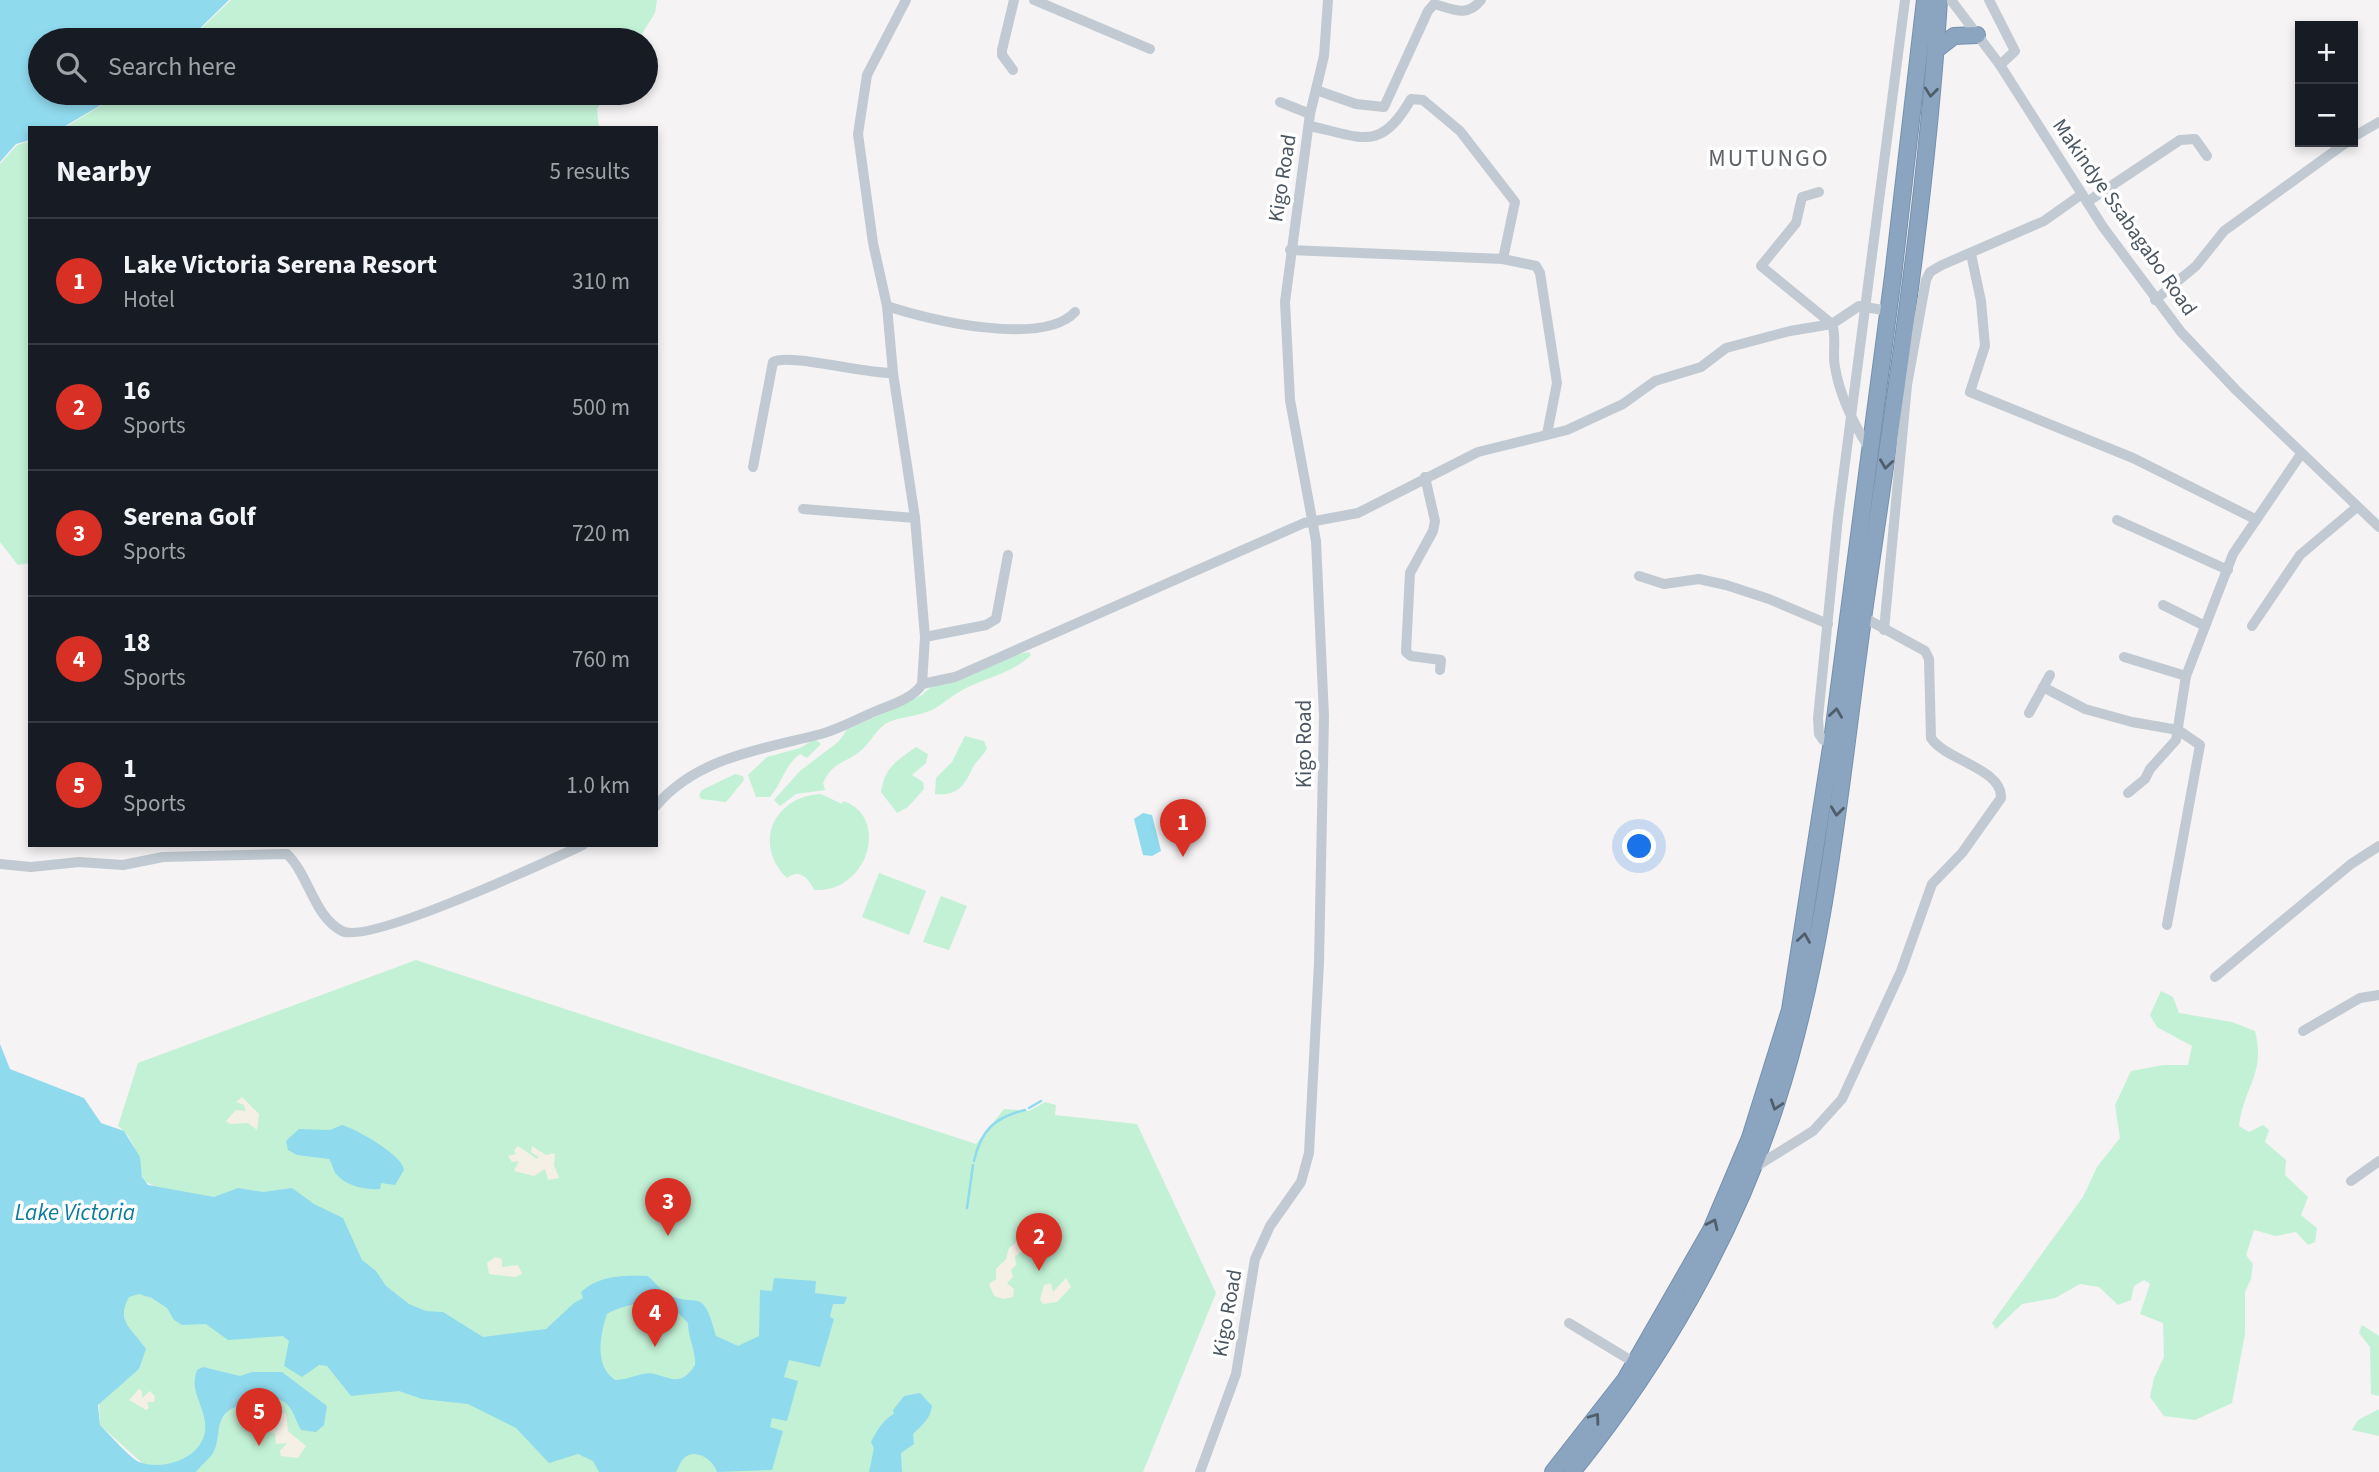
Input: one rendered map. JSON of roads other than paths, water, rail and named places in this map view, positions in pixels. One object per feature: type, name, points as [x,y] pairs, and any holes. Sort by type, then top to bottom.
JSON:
[{"type":"highway","points":[[1553,1472],[1635,1363],[1711,1230],[1750,1138],[1790,1010],[1832,741],[1868,448],[1889,311],[1925,0]]},
{"type":"highway","points":[[1572,1472],[1623,1407],[1670,1332],[1711,1258],[1752,1170],[1785,1075],[1816,944],[1863,617],[1909,290],[1936,50],[1939,0]]},
{"type":"highway","points":[[1936,50],[1954,36],[1977,35]]},
{"type":"street","points":[[906,0],[867,75],[858,119],[858,149],[887,306],[893,373],[915,518],[925,636],[922,684]]},
{"type":"street","points":[[1013,70],[1002,55],[1002,50],[1014,0]]},
{"type":"street","points":[[1034,0],[1150,49]]},
{"type":"street","name":"Kigo Road","points":[[1200,1472],[1236,1374],[1258,1251],[1270,1226],[1301,1182],[1309,1153],[1325,769],[1314,522],[1286,366],[1285,302],[1290,250],[1310,120],[1324,56],[1328,0]]},
{"type":"street","points":[[1316,90],[1356,104],[1384,107],[1428,11],[1434,4],[1464,12],[1474,9],[1481,0]]},
{"type":"street","points":[[1832,741],[1823,740],[1818,726],[1828,624],[1851,420],[1905,0]]},
{"type":"street","name":"Makindye Ssabagabo Road","points":[[1951,0],[2000,65],[2084,198],[2155,300],[2236,390],[2379,527]]},
{"type":"street","points":[[1989,0],[2015,51],[2000,65]]},
{"type":"street","points":[[1280,102],[1310,120],[1373,138],[1391,128],[1411,99],[1423,100],[1475,148],[1484,165],[1516,202],[1503,259]]},
{"type":"street","points":[[2358,134],[2379,122]]},
{"type":"street","points":[[1884,630],[1907,385],[1926,280],[1934,270],[2044,221],[2180,140],[2194,139],[2207,156]]},
{"type":"street","points":[[2155,300],[2196,266],[2224,231],[2340,147]]},
{"type":"street","points":[[1819,192],[1802,197],[1796,223],[1761,266],[1832,324],[1835,367],[1851,420],[1868,448]]},
{"type":"street","points":[[1290,250],[1503,259],[1530,263],[1540,273],[1557,383],[1547,434]]},
{"type":"street","points":[[1971,254],[1981,301],[1984,346],[1970,392],[2133,458],[2255,519]]},
{"type":"street","points":[[887,306],[945,323],[989,328],[1062,323],[1075,312]]},
{"type":"street","points":[[658,801],[694,773],[777,743],[825,733],[909,696],[922,684],[955,677],[1189,572],[1314,522],[1358,513],[1478,452],[1567,430],[1612,409],[1655,381],[1701,367],[1726,348],[1790,331],[1832,324],[1852,308],[1866,306],[1889,311]]},
{"type":"street","points":[[753,467],[773,362],[786,358],[853,371],[893,373]]},
{"type":"street","points":[[2127,793],[2145,779],[2152,766],[2176,740],[2186,676],[2236,546],[2301,454]]},
{"type":"street","points":[[1425,477],[1435,521],[1433,531],[1410,573],[1406,652],[1411,656],[1437,657],[1441,660],[1440,670]]},
{"type":"street","points":[[2252,626],[2300,555],[2357,507]]},
{"type":"street","points":[[803,509],[915,518]]},
{"type":"street","points":[[2118,520],[2228,570]]},
{"type":"street","points":[[925,636],[986,625],[996,619],[1008,555]]},
{"type":"street","points":[[1639,576],[1664,584],[1699,579],[1726,585],[1769,599],[1828,624]]},
{"type":"street","points":[[2163,604],[2205,626]]},
{"type":"street","points":[[1752,1170],[1813,1131],[1842,1099],[1901,971],[1932,884],[1962,853],[2001,798],[2000,788],[1985,773],[1934,742],[1928,729],[1928,654],[1863,617]]},
{"type":"street","points":[[2124,657],[2186,676]]},
{"type":"street","points":[[2029,713],[2050,675]]},
{"type":"street","points":[[2043,687],[2085,709],[2132,722],[2178,730],[2200,745],[2167,925]]},
{"type":"street","points":[[2216,977],[2351,864],[2379,846]]},
{"type":"street","points":[[0,864],[31,867],[79,862],[123,864],[163,857],[287,854],[297,863],[330,923],[345,933],[365,933],[442,906],[578,847]]},
{"type":"street","points":[[2303,1031],[2360,998],[2379,995]]},
{"type":"street","points":[[2351,1181],[2379,1161]]},
{"type":"street","points":[[1569,1323],[1635,1363]]},
{"type":"water","points":[[0,0],[229,0],[200,28],[28,28],[28,105],[101,105],[65,126],[28,126],[28,141],[16,144],[0,162]]},
{"type":"water","points":[[1143,813],[1152,815],[1161,851],[1152,856],[1143,855],[1134,819]]},
{"type":"water","name":"Lake Victoria","points":[[0,1044],[10,1069],[84,1098],[101,1123],[124,1131],[140,1157],[142,1177],[148,1185],[214,1197],[238,1188],[263,1192],[292,1188],[314,1204],[343,1218],[362,1260],[376,1271],[386,1286],[409,1304],[426,1311],[443,1312],[483,1337],[546,1329],[583,1298],[581,1292],[588,1286],[621,1276],[648,1276],[663,1290],[676,1297],[702,1303],[716,1336],[738,1346],[759,1336],[760,1290],[772,1291],[774,1278],[816,1281],[815,1293],[847,1297],[844,1304],[833,1304],[830,1317],[834,1319],[820,1367],[789,1360],[784,1377],[798,1381],[787,1421],[772,1418],[770,1427],[783,1431],[772,1470],[717,1472],[711,1462],[696,1454],[685,1457],[676,1472],[599,1472],[593,1461],[578,1454],[549,1463],[516,1428],[468,1404],[422,1399],[399,1391],[351,1396],[327,1366],[319,1365],[302,1377],[284,1366],[289,1341],[283,1336],[228,1340],[206,1324],[182,1325],[174,1320],[167,1308],[152,1298],[139,1294],[129,1297],[124,1313],[127,1325],[146,1349],[139,1369],[98,1405],[100,1425],[136,1460],[149,1464],[169,1464],[188,1456],[202,1441],[205,1423],[196,1394],[195,1379],[197,1370],[203,1367],[240,1376],[252,1372],[282,1372],[327,1406],[324,1425],[316,1432],[301,1430],[292,1411],[284,1402],[278,1399],[262,1399],[235,1407],[224,1415],[214,1451],[196,1472],[0,1472]],"holes":[[[641,1302],[673,1308],[688,1323],[695,1360],[695,1365],[688,1374],[676,1379],[650,1373],[615,1380],[608,1374],[600,1350],[607,1314]]]},
{"type":"water","points":[[342,1125],[368,1137],[396,1157],[404,1170],[395,1185],[381,1183],[380,1189],[356,1186],[345,1182],[336,1174],[329,1159],[297,1155],[288,1150],[286,1141],[299,1129],[330,1130]]},
{"type":"water","points":[[920,1393],[932,1406],[931,1411],[913,1434],[914,1444],[901,1453],[902,1472],[869,1472],[874,1448],[871,1442],[878,1430],[894,1414],[893,1410],[904,1396]]},
{"type":"waterway","points":[[1029,1108],[1041,1101]]},
{"type":"waterway","points":[[974,1161],[981,1141],[991,1126],[1005,1117],[1025,1110]]},
{"type":"waterway","points":[[967,1208],[973,1165]]},
{"type":"place","name":"Lake Victoria Serena Resort","points":[[1183,857]]},
{"type":"place","name":"Serena Golf","points":[[668,1236]]},
{"type":"place","name":"16","points":[[1039,1271]]},
{"type":"place","name":"18","points":[[655,1347]]},
{"type":"place","name":"1","points":[[259,1446]]},
{"type":"district","name":"MUTUNGO","points":[[1769,158]]}]
